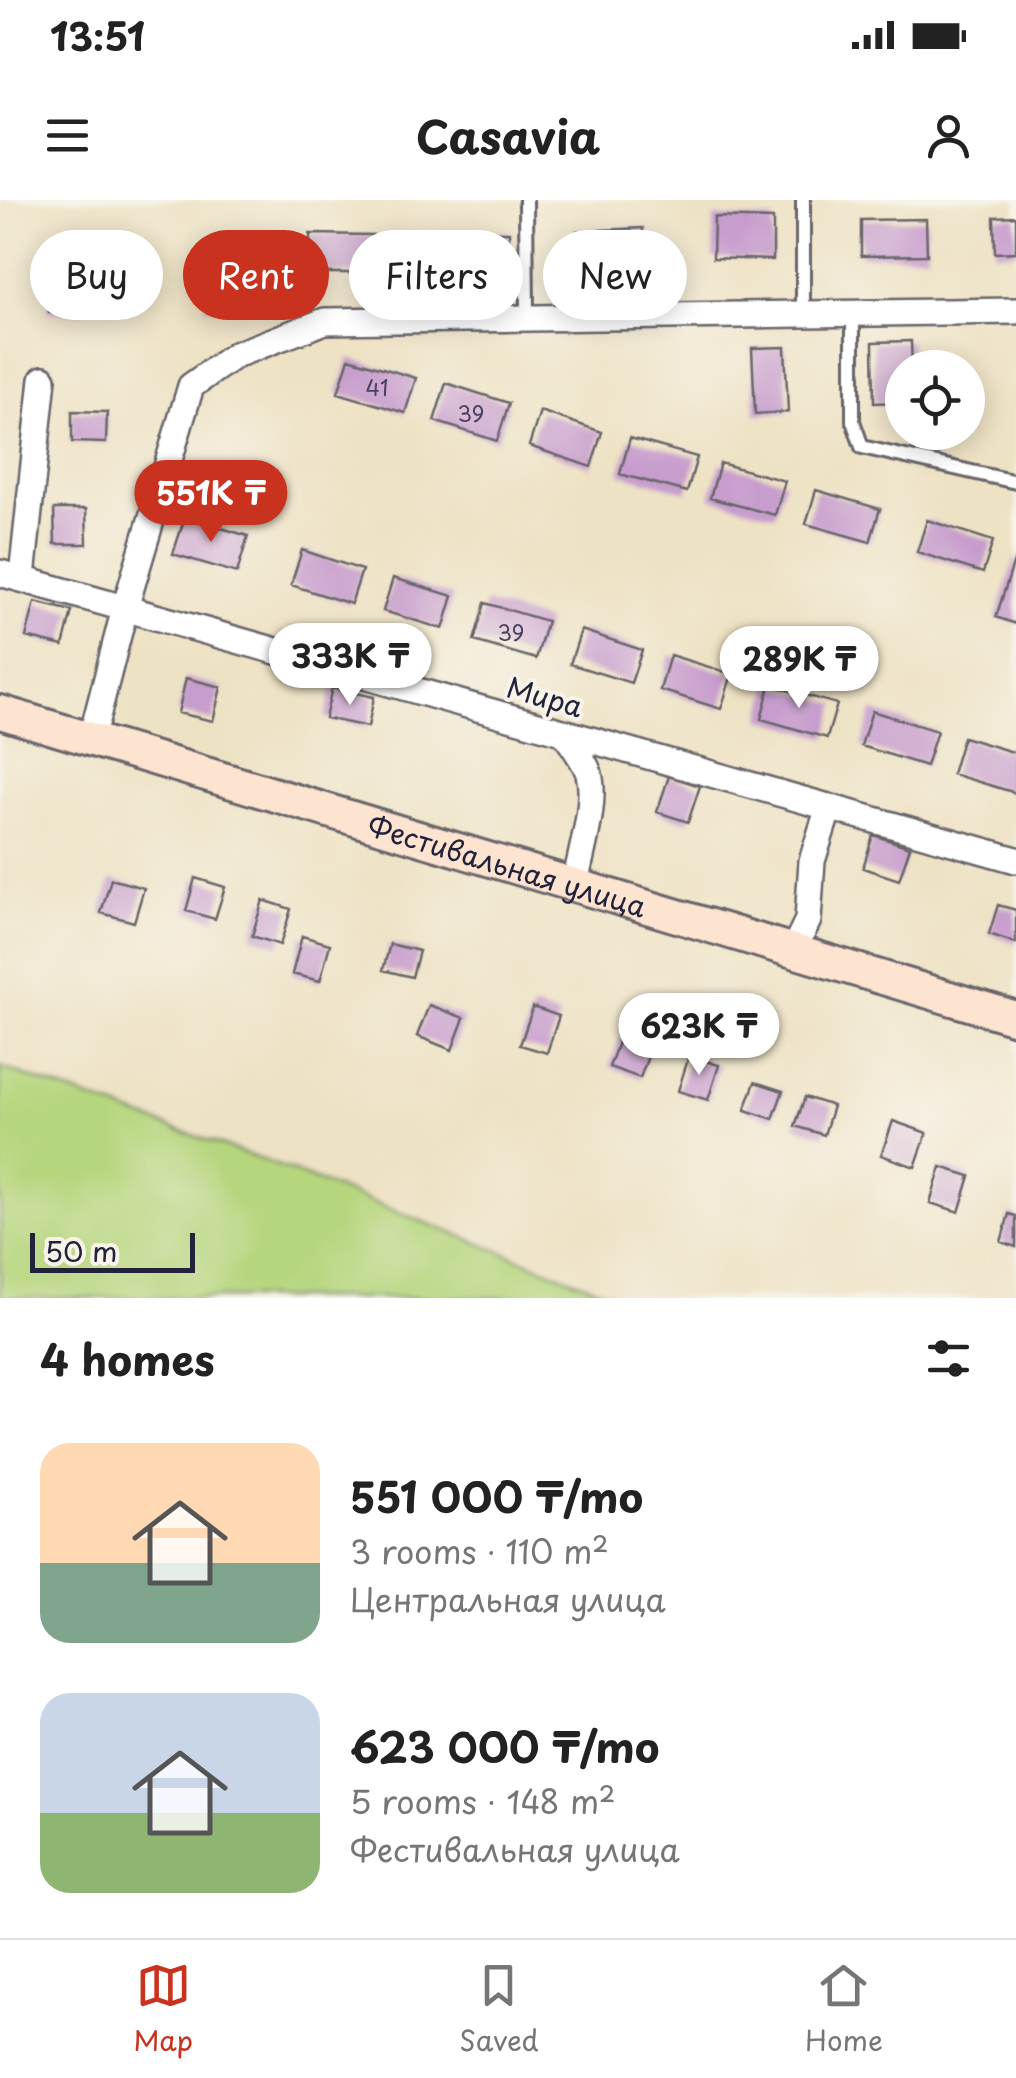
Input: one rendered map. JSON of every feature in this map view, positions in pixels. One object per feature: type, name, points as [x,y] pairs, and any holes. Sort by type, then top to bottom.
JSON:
[{"type":"street","points":[[91,740],[125,608],[191,386],[235,356],[325,321],[1016,311]]},
{"type":"street","points":[[11,575],[43,380]]},
{"type":"street","name":"Мира","points":[[11,575],[1016,860]]},
{"type":"street","name":"Фестивальная улица","points":[[0,712],[1016,1018]]},
{"type":"street","points":[[564,732],[588,771],[590,800],[575,885]]},
{"type":"street","points":[[588,771],[605,744]]},
{"type":"street","points":[[792,950],[808,920],[812,862],[829,807]]},
{"type":"lane","points":[[526,200],[527,316]]},
{"type":"lane","points":[[803,200],[803,312]]},
{"type":"lane","points":[[854,312],[854,421],[862,447],[1016,482]]},
{"type":"green space","points":[[0,1067],[263,1160],[621,1298],[0,1298]]},
{"type":"building","points":[[1016,216],[1016,252],[995,253],[994,217]]},
{"type":"building","points":[[714,217],[773,219],[773,260],[713,258]]},
{"type":"building","points":[[926,219],[927,255],[861,256],[861,220]]},
{"type":"building","points":[[329,234],[349,235],[349,273],[329,273]]},
{"type":"building","points":[[911,341],[911,350],[885,350],[885,403],[874,403],[873,342]]},
{"type":"building","points":[[785,347],[788,412],[755,414],[752,348]]},
{"type":"building","points":[[349,358],[416,378],[405,413],[338,393]]},
{"type":"building","points":[[446,383],[509,403],[497,441],[434,421]]},
{"type":"building","points":[[72,411],[107,412],[106,443],[72,442]]},
{"type":"building","points":[[540,411],[602,432],[591,467],[529,446]]},
{"type":"building","points":[[630,438],[697,457],[687,492],[620,474]]},
{"type":"building","points":[[720,463],[785,481],[775,515],[710,498]]},
{"type":"building","points":[[816,490],[880,509],[870,542],[806,524]]},
{"type":"building","points":[[54,509],[86,509],[87,544],[55,544]]},
{"type":"building","points":[[185,517],[248,536],[237,573],[173,554]]},
{"type":"building","points":[[927,520],[993,541],[983,573],[917,552]]},
{"type":"building","points":[[302,550],[362,570],[351,604],[291,585]]},
{"type":"building","points":[[1016,558],[1016,624],[996,617]]},
{"type":"building","points":[[393,578],[453,596],[443,629],[383,611]]},
{"type":"building","points":[[35,602],[72,611],[63,646],[26,637]]},
{"type":"building","points":[[485,603],[547,621],[536,659],[474,641]]},
{"type":"building","points":[[581,630],[642,650],[631,683],[570,664]]},
{"type":"building","points":[[670,655],[732,674],[721,709],[660,690]]},
{"type":"building","points":[[186,678],[221,687],[213,721],[178,713]]},
{"type":"building","points":[[770,685],[837,704],[827,738],[761,719]]},
{"type":"building","points":[[332,688],[374,697],[368,727],[325,718]]},
{"type":"building","points":[[872,711],[937,731],[926,766],[861,746]]},
{"type":"building","points":[[963,737],[1016,753],[1016,793],[952,774]]},
{"type":"building","points":[[669,776],[700,786],[688,822],[657,812]]},
{"type":"building","points":[[873,835],[910,847],[899,880],[863,868]]},
{"type":"building","points":[[195,878],[225,887],[215,919],[186,911]]},
{"type":"building","points":[[111,879],[144,888],[134,922],[101,913]]},
{"type":"building","points":[[263,900],[291,909],[280,945],[252,936]]},
{"type":"building","points":[[998,905],[1016,910],[1016,943],[989,934]]},
{"type":"building","points":[[302,936],[330,944],[320,981],[292,974]]},
{"type":"building","points":[[390,944],[419,951],[412,977],[383,970]]},
{"type":"building","points":[[429,1005],[464,1018],[452,1050],[417,1036]]},
{"type":"building","points":[[533,1007],[559,1016],[547,1053],[520,1045]]},
{"type":"building","points":[[620,1037],[651,1048],[640,1078],[609,1067]]},
{"type":"building","points":[[689,1056],[719,1065],[708,1100],[678,1091]]},
{"type":"building","points":[[755,1082],[783,1091],[773,1119],[745,1110]]},
{"type":"building","points":[[805,1097],[833,1106],[824,1135],[795,1126]]},
{"type":"building","points":[[893,1121],[927,1133],[915,1167],[881,1155]]},
{"type":"building","points":[[941,1167],[970,1176],[959,1212],[930,1203]]},
{"type":"building","points":[[1009,1214],[1016,1216],[1016,1247],[1001,1242]]}]
